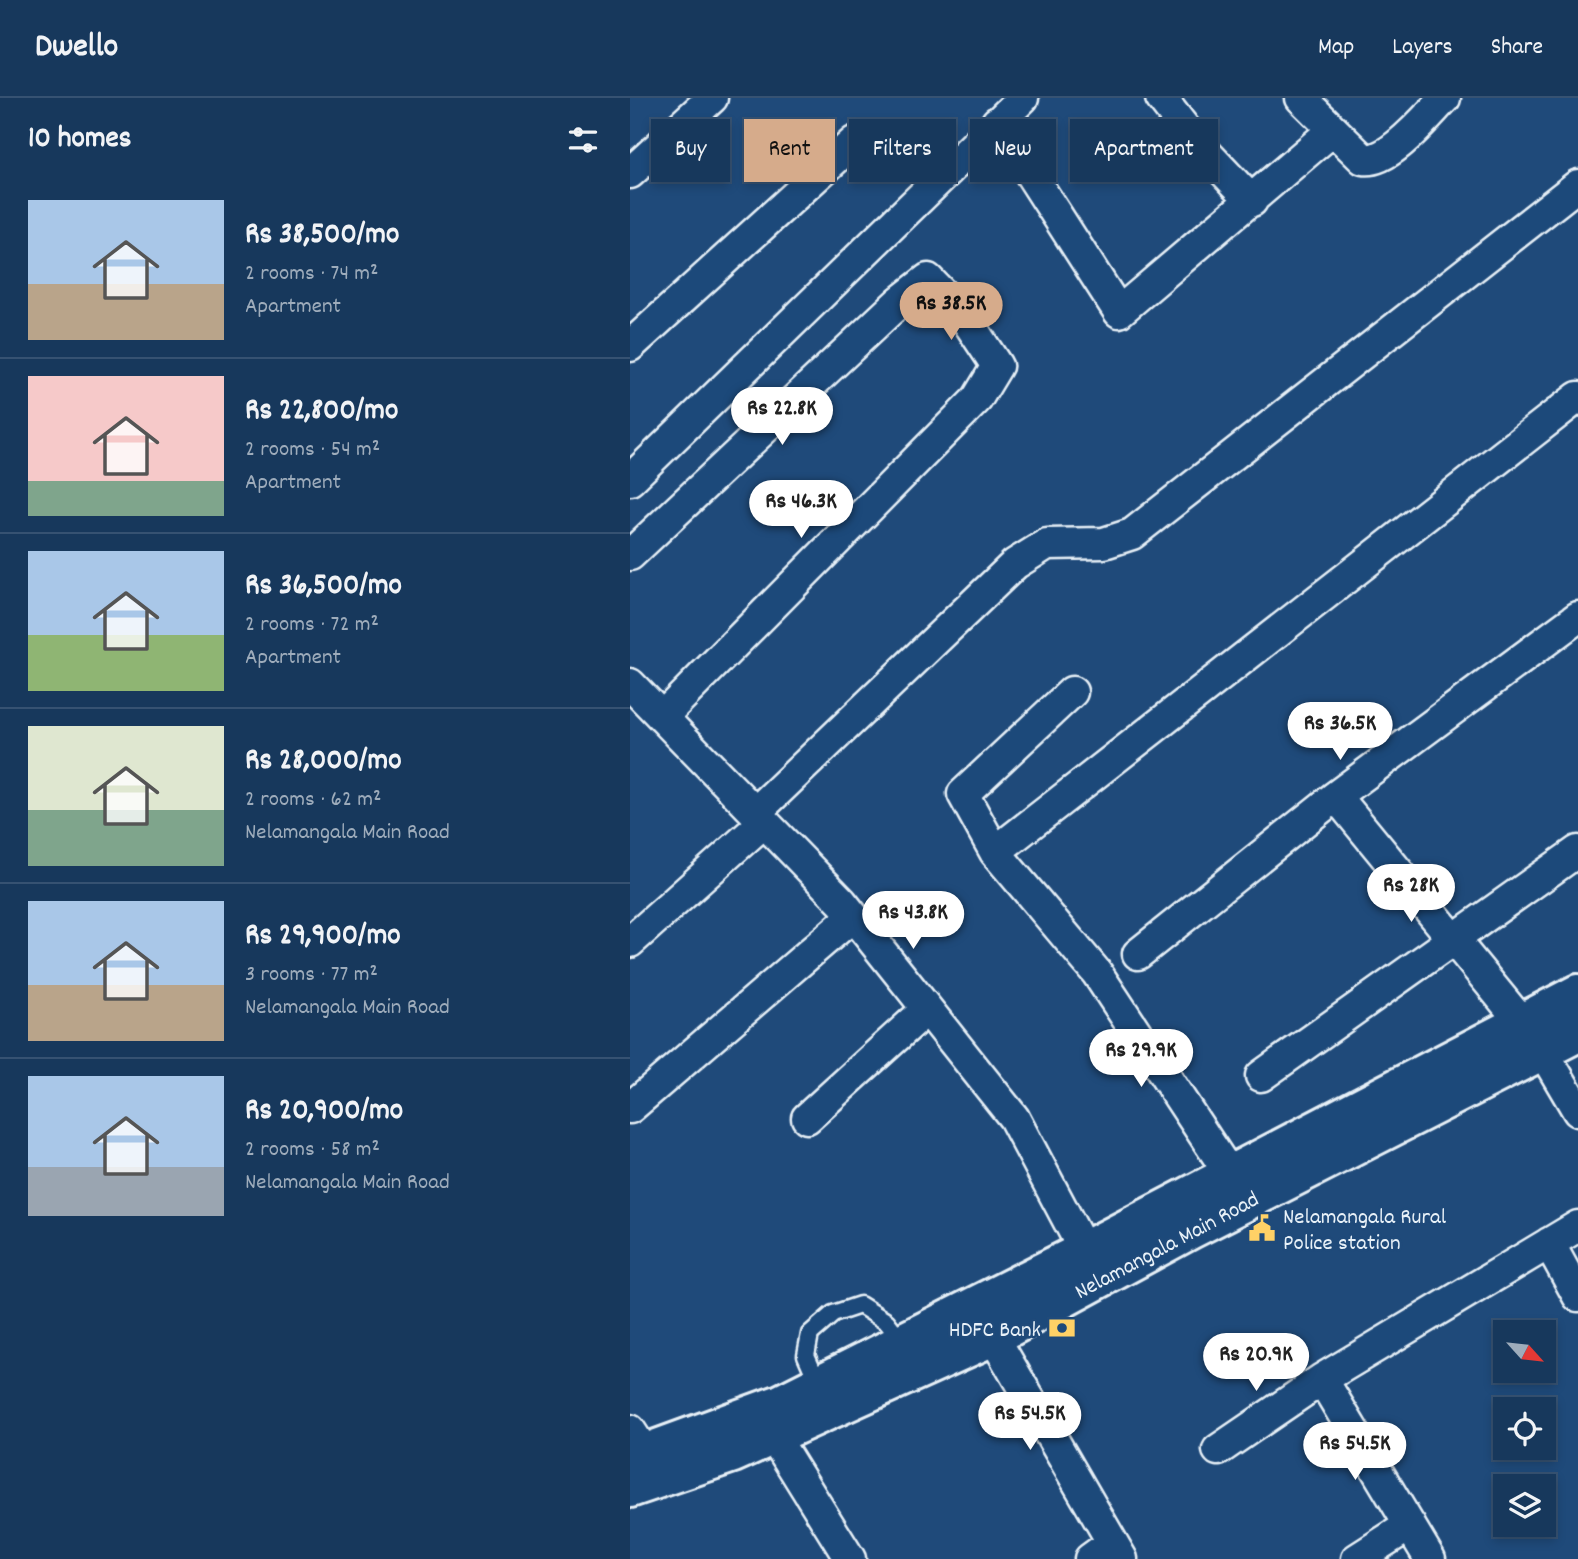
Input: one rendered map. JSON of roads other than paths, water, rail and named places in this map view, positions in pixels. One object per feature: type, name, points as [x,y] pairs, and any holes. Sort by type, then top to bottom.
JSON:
[{"type":"main road","points":[[635,1447],[781,1404],[826,1397],[903,1343],[1085,1269],[1231,1176],[1533,1037],[1578,995]]},
{"type":"main road","name":"Nelamangala Main Road","points":[[630,1488],[773,1435],[826,1397],[993,1336],[1085,1269],[1203,1223],[1533,1037],[1578,1032]]},
{"type":"street","points":[[630,173],[712,98]]},
{"type":"street","points":[[1000,119],[1023,98]]},
{"type":"street","points":[[1161,98],[1192,139],[1252,201]]},
{"type":"street","points":[[1301,98],[1363,159],[1372,161],[1388,153],[1445,98]]},
{"type":"street","points":[[1036,182],[1119,312],[1252,201],[1299,155],[1333,130]]},
{"type":"street","points":[[630,346],[849,147]]},
{"type":"street","points":[[630,480],[970,148]]},
{"type":"street","points":[[630,942],[1015,564],[1046,544],[1104,543],[1132,534],[1578,185]]},
{"type":"street","points":[[630,555],[900,301],[928,279],[964,316],[997,366],[977,399],[662,717]]},
{"type":"street","points":[[995,852],[1578,397]]},
{"type":"street","points":[[1138,954],[1336,796],[1578,617]]},
{"type":"street","points":[[630,684],[853,916],[1014,1118],[1077,1237],[1085,1269]]},
{"type":"street","points":[[1072,692],[962,794],[995,852],[1097,973],[1231,1176]]},
{"type":"street","points":[[1336,796],[1457,940],[1533,1037],[1578,1111]]},
{"type":"street","points":[[1261,1076],[1457,940],[1578,851]]},
{"type":"street","points":[[630,1108],[853,916]]},
{"type":"street","points":[[807,1118],[927,1009]]},
{"type":"street","points":[[1218,1450],[1322,1379],[1578,1226]]},
{"type":"street","points":[[1549,1243],[1578,1296]]},
{"type":"street","points":[[993,1336],[1108,1554]]},
{"type":"street","points":[[1322,1379],[1430,1559]]},
{"type":"street","points":[[773,1435],[850,1559]]},
{"type":"street","points":[[1357,1559],[1410,1525]]},
{"type":"lane","points":[[826,1397],[806,1355],[810,1334],[833,1314],[860,1305],[887,1322],[903,1343]]},
{"type":"place","name":"Nelamangala Rural Police station","points":[[1262,1228]]},
{"type":"place","name":"HDFC Bank","points":[[1062,1328]]}]
